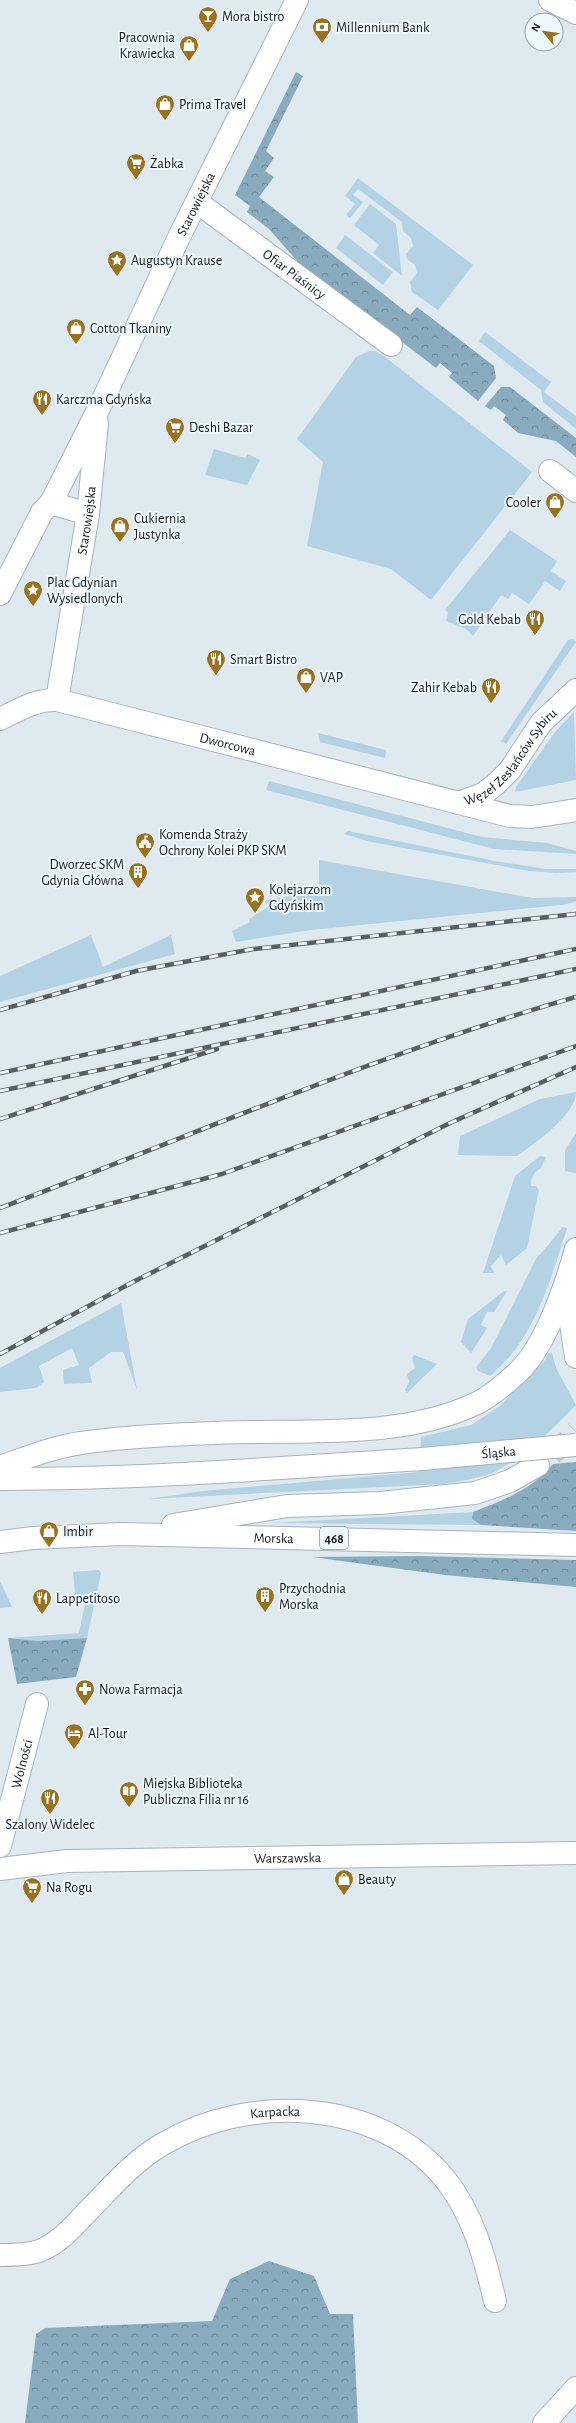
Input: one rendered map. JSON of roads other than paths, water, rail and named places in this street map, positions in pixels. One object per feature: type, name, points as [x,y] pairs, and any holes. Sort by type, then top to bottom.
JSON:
[{"type":"main road","name":"Starowiejska","points":[[2,589],[42,512],[51,503],[98,410],[155,287],[297,0]]},
{"type":"main road","points":[[550,0],[576,13]]},
{"type":"main road","name":"Ofiar Piaśnicy","points":[[197,202],[391,345]]},
{"type":"main road","name":"Starowiejska","points":[[57,700],[88,514],[98,410]]},
{"type":"main road","points":[[550,471],[576,491]]},
{"type":"main road","points":[[51,503],[88,514]]},
{"type":"main road","name":"Węzeł Zesłańców Sybiru","points":[[458,803],[483,794],[510,770],[541,723],[576,690]]},
{"type":"main road","name":"Dworcowa","points":[[0,719],[32,703],[44,700],[57,700],[458,803]]},
{"type":"main road","name":"Węzeł Zesłańców Sybiru","points":[[458,803],[510,816],[532,817],[576,810]]},
{"type":"main road","points":[[0,1467],[54,1449],[80,1443],[166,1436],[351,1431],[429,1420],[474,1405],[519,1372],[541,1341],[570,1272],[576,1249]]},
{"type":"main road","points":[[570,1272],[570,1324],[576,1357]]},
{"type":"main road","name":"Śląska","points":[[0,1479],[77,1479],[199,1474],[576,1445]]},
{"type":"main road","points":[[121,1534],[287,1506],[380,1503],[475,1493],[510,1482],[538,1465]]},
{"type":"main road","name":"Morska","points":[[0,1542],[33,1538],[121,1534],[576,1545]]},
{"type":"main road","name":"Wolności","points":[[0,1846],[37,1704]]},
{"type":"main road","name":"Warszawska","points":[[0,1868],[67,1861],[576,1853]]},
{"type":"main road","name":"Karpacka","points":[[0,2255],[38,2251],[65,2235],[141,2159],[162,2144],[184,2133],[209,2123],[251,2114],[275,2112],[330,2114],[358,2120],[402,2140],[434,2166],[446,2180],[467,2213],[485,2261],[495,2301]]},
{"type":"main road","points":[[544,2423],[576,2388]]},
{"type":"tunnel","points":[[552,1455],[576,1431]]},
{"type":"railway","points":[[0,1010],[136,971],[253,949],[576,914]]},
{"type":"railway","points":[[0,1073],[576,949]]},
{"type":"railway","points":[[0,1091],[576,969]]},
{"type":"railway","points":[[0,1208],[358,1069],[430,1043],[576,997]]},
{"type":"railway","points":[[0,1233],[222,1174],[576,1046]]},
{"type":"railway","points":[[0,1119],[217,1049]]},
{"type":"railway","points":[[0,1354],[131,1283],[450,1123],[576,1067]]},
{"type":"place","name":"Mora bistro","points":[[208,33]]},
{"type":"place","name":"Millennium Bank","points":[[322,44]]},
{"type":"place","name":"Pracownia Krawiecka","points":[[189,62]]},
{"type":"place","name":"Prima Travel","points":[[165,121]]},
{"type":"place","name":"Żabka","points":[[136,180]]},
{"type":"place","name":"Augustyn Krause","points":[[117,277]]},
{"type":"place","name":"Cotton Tkaniny","points":[[76,345]]},
{"type":"place","name":"Karczma Gdyńska","points":[[42,416]]},
{"type":"place","name":"Deshi Bazar","points":[[175,444]]},
{"type":"place","name":"Cooler","points":[[555,519]]},
{"type":"place","name":"Cukiernia Justynka","points":[[120,543]]},
{"type":"place","name":"Plac Gdynian Wysiedlonych","points":[[33,607]]},
{"type":"place","name":"Gold Kebab","points":[[535,636]]},
{"type":"place","name":"Smart Bistro","points":[[216,676]]},
{"type":"place","name":"VAP","points":[[306,694]]},
{"type":"place","name":"Zahir Kebab","points":[[491,704]]},
{"type":"place","name":"Komenda Straży Ochrony Kolei PKP SKM","points":[[145,859]]},
{"type":"place","name":"Dworzec SKM Gdynia Główna","points":[[138,889]]},
{"type":"place","name":"Kolejarzom Gdyńskim","points":[[255,914]]},
{"type":"place","name":"Imbir","points":[[49,1548]]},
{"type":"place","name":"Przychodnia Morska","points":[[265,1613]]},
{"type":"place","name":"Lappetitoso","points":[[42,1615]]},
{"type":"place","name":"Nowa Farmacja","points":[[85,1706]]},
{"type":"place","name":"Al-Tour","points":[[74,1750]]},
{"type":"place","name":"Miejska Biblioteka Publiczna Filia nr 16","points":[[129,1808]]},
{"type":"place","name":"Szalony Widelec","points":[[50,1815]]},
{"type":"place","name":"Beauty","points":[[344,1896]]},
{"type":"place","name":"Na Rogu","points":[[32,1904]]}]
